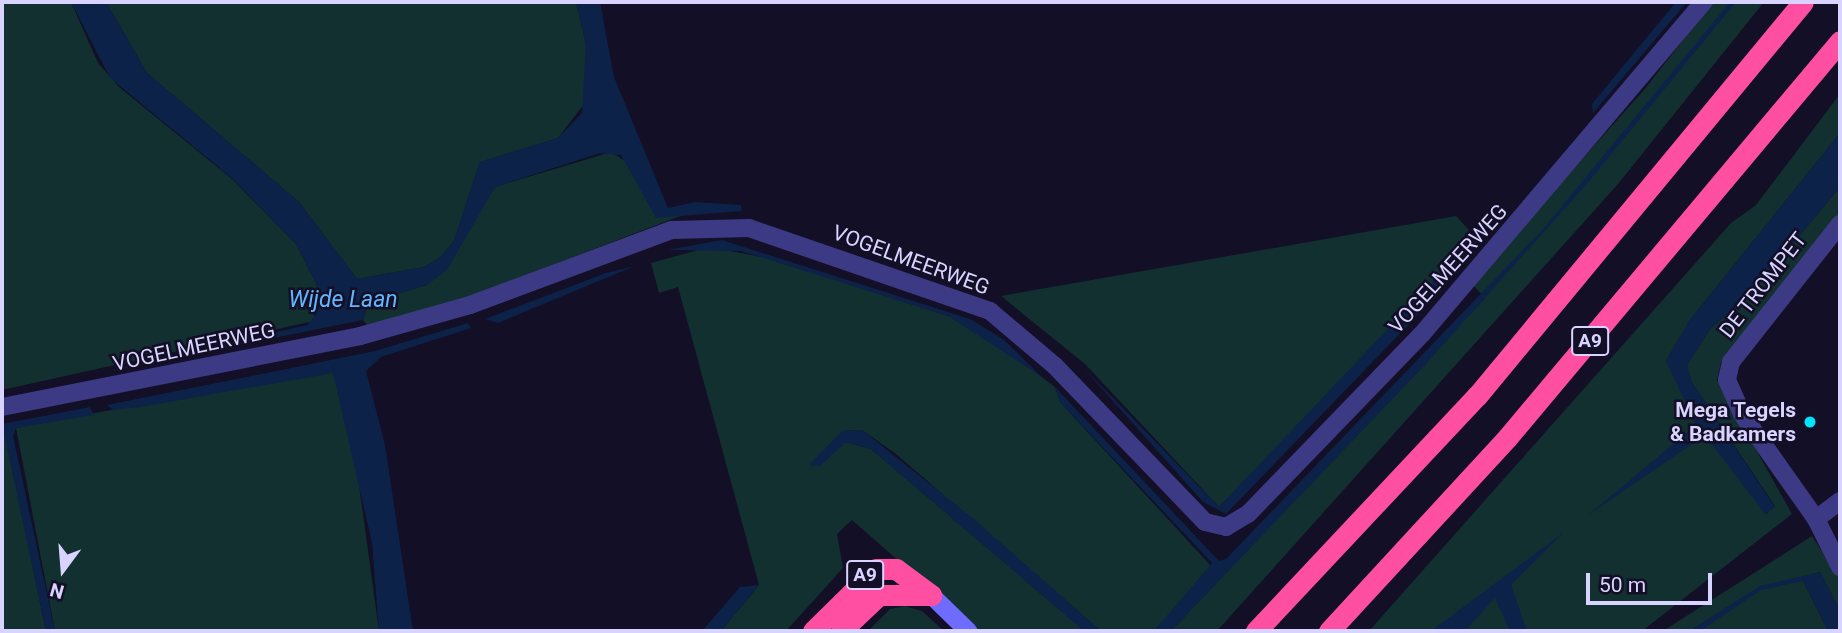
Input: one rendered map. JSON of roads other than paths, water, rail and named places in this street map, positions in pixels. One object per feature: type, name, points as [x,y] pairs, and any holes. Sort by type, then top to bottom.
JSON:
[{"type":"highway","name":"A9","points":[[1256,631],[1477,396],[1803,2]]},
{"type":"highway","name":"A9","points":[[1329,631],[1507,438],[1840,41]]},
{"type":"highway","name":"A9","points":[[813,631],[876,569],[896,569],[930,595]]},
{"type":"highway","name":"A9","points":[[841,631],[879,595],[930,595]]},
{"type":"main road","points":[[930,595],[968,631]]},
{"type":"street","name":"VOGELMEERWEG","points":[[2,407],[360,336],[470,305],[672,230],[749,228],[990,311],[1055,366],[1205,522],[1226,527],[1248,513],[1422,334],[1639,86],[1704,2]]},
{"type":"street","name":"DE TROMPET","points":[[1840,224],[1731,362],[1727,380],[1742,414],[1816,519],[1840,567]]},
{"type":"street","points":[[1816,519],[1840,501]]},
{"type":"water","name":"Wijde Laan","points":[[71,2],[106,2],[147,73],[299,202],[357,279],[424,267],[441,257],[454,241],[480,162],[558,138],[582,113],[586,44],[576,2],[600,2],[614,77],[668,208],[695,202],[741,205],[742,211],[656,218],[621,155],[600,153],[495,187],[447,270],[427,285],[369,302],[363,320],[104,372],[307,325],[316,315],[317,285],[296,244],[233,179],[110,78]]},
{"type":"water","points":[[1676,2],[1687,2],[1593,113],[1592,104]]},
{"type":"water","points":[[1730,2],[1736,2],[1585,186],[1424,366],[1171,631],[1154,631],[1212,563],[1060,402],[1055,387],[1219,561],[1226,559],[1543,229]]},
{"type":"water","points":[[1840,133],[1840,187],[1750,294],[1710,329],[1687,365],[1691,381],[1775,507],[1765,514],[1705,435],[1587,516],[1696,425],[1666,361],[1690,320]]},
{"type":"water","points":[[722,240],[970,319],[1003,339],[1042,377],[948,316],[741,251],[667,250]]},
{"type":"water","points":[[635,266],[498,323],[485,319],[606,273]]},
{"type":"water","points":[[1435,279],[1442,284],[1415,318],[1226,514],[1203,502],[1080,364],[1219,507]]},
{"type":"water","points":[[468,323],[471,328],[381,357],[366,371],[385,445],[413,631],[379,631],[372,543],[333,373],[140,407],[113,410],[107,405],[375,351]]},
{"type":"water","points":[[90,407],[94,415],[16,428],[13,436],[55,631],[46,631],[2,424]]},
{"type":"water","points":[[862,430],[975,520],[1101,631],[1084,631],[871,449],[846,442],[820,466],[809,465],[842,431]]},
{"type":"water","points":[[1563,533],[1511,585],[1527,631],[1510,631],[1495,598],[1465,631],[1431,631]]},
{"type":"water","points":[[1820,572],[1840,611],[1840,631],[1828,631],[1803,581],[1761,590],[1700,631],[1689,631],[1760,586]]},
{"type":"water","points":[[759,585],[721,631],[702,631],[740,587]]},
{"type":"place","name":"Mega Tegels & Badkamers","points":[[1810,422]]}]
